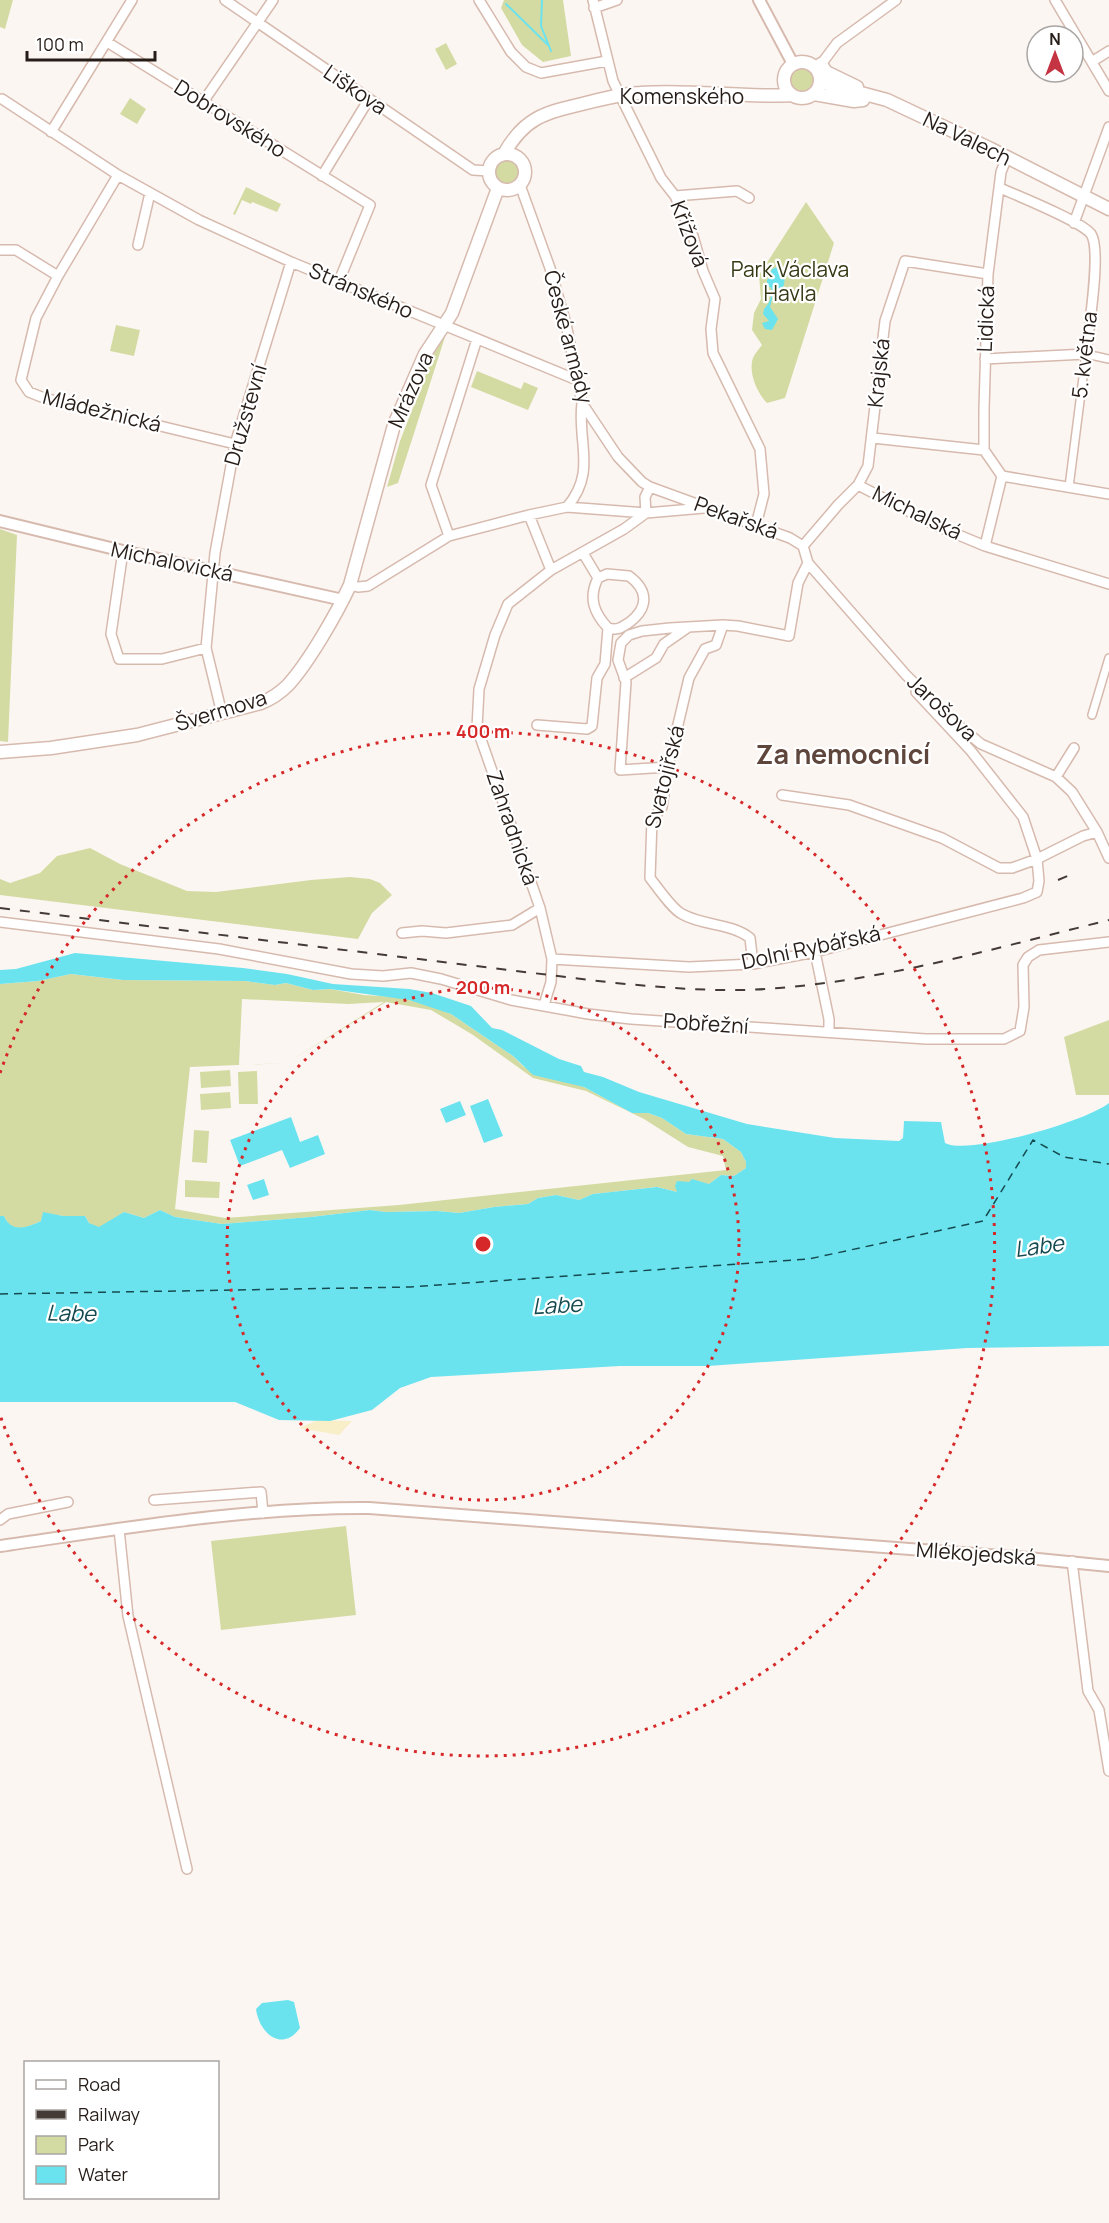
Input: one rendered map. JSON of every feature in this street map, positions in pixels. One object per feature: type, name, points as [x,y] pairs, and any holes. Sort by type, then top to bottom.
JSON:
[{"type":"main road","points":[[809,63],[880,98],[854,101],[814,94],[805,98],[792,95],[784,81],[787,70],[793,64],[809,63]]},
{"type":"main road","points":[[814,94],[820,82],[819,66]]},
{"type":"main road","name":"Komenského","points":[[766,96],[784,81]]},
{"type":"main road","name":"Na Valech","points":[[820,82],[880,98],[1007,157],[1109,210]]},
{"type":"main road","name":"Komenského","points":[[528,124],[554,111],[621,95],[689,92],[792,95]]},
{"type":"main road","points":[[528,124],[518,145],[518,157],[526,168],[526,176],[520,185],[508,190],[498,188],[492,183],[489,171],[493,160],[504,154],[513,137],[528,124]]},
{"type":"main road","points":[[504,154],[518,157]]},
{"type":"main road","name":"Mrázova","points":[[344,600],[394,424],[425,354],[452,313],[498,188]]},
{"type":"main road","name":"Švermova","points":[[0,752],[51,748],[138,735],[261,703],[281,691],[303,666],[344,600]]},
{"type":"street","points":[[51,132],[132,0]]},
{"type":"street","name":"Liškova","points":[[225,0],[473,170],[489,171]]},
{"type":"street","points":[[203,102],[273,0]]},
{"type":"street","points":[[479,0],[511,52],[526,67],[541,73],[607,61]]},
{"type":"street","points":[[593,4],[617,0]]},
{"type":"street","points":[[759,0],[793,64]]},
{"type":"street","points":[[819,66],[837,43],[896,0]]},
{"type":"street","points":[[1055,0],[1109,91]]},
{"type":"street","name":"Křížová","points":[[593,4],[613,81],[661,178],[675,196],[693,236],[703,272],[715,299],[711,340],[713,353],[760,449],[764,494],[756,525]]},
{"type":"street","name":"Dobrovského","points":[[107,42],[370,205],[339,281]]},
{"type":"street","points":[[1093,61],[1108,53]]},
{"type":"street","name":"Stránského","points":[[2,99],[118,175],[199,220],[291,262],[576,380]]},
{"type":"street","points":[[322,176],[369,99]]},
{"type":"street","points":[[1000,188],[1074,223],[1109,127]]},
{"type":"street","name":"Lidická","points":[[984,450],[988,274],[1001,172],[1007,157]]},
{"type":"street","name":"Mládežnická","points":[[118,175],[58,276],[36,318],[21,380],[29,392],[44,398],[236,444]]},
{"type":"street","name":"České armády","points":[[520,185],[528,203],[566,324],[582,403],[618,457],[642,482],[650,487]]},
{"type":"street","points":[[675,196],[737,191],[749,198]]},
{"type":"street","points":[[138,245],[150,193]]},
{"type":"street","name":"5. května","points":[[1069,487],[1095,266],[1095,247],[1089,232],[1074,223]]},
{"type":"street","points":[[0,250],[16,250],[58,276]]},
{"type":"street","name":"Krajská","points":[[858,485],[868,466],[873,438],[885,321],[905,261],[988,274]]},
{"type":"street","name":"Družstevní","points":[[222,714],[206,648],[213,571],[236,444],[291,262]]},
{"type":"street","points":[[449,536],[431,485],[477,339]]},
{"type":"street","points":[[985,359],[1086,354],[1109,358]]},
{"type":"street","points":[[567,507],[576,498],[582,480],[585,448],[580,419],[582,403]]},
{"type":"street","points":[[873,438],[984,450],[1002,477],[985,546]]},
{"type":"street","points":[[1002,477],[1109,494]]},
{"type":"street","name":"Michalská","points":[[803,546],[838,504],[858,485],[937,526],[985,546],[1109,584]]},
{"type":"street","points":[[646,513],[645,497],[650,487]]},
{"type":"street","name":"Pekařská","points":[[650,487],[790,538],[803,546],[808,563]]},
{"type":"street","points":[[350,585],[368,586],[449,536],[529,515],[567,507],[646,513],[706,508]]},
{"type":"street","name":"Zahradnická","points":[[544,1005],[551,982],[552,959],[540,908],[477,728],[479,689],[495,635],[508,604],[551,570],[624,529],[646,513]]},
{"type":"street","points":[[529,515],[551,570]]},
{"type":"street","name":"Michalovická","points":[[0,521],[344,600]]},
{"type":"street","points":[[123,551],[111,634],[119,659],[162,659],[206,648]]},
{"type":"street","points":[[582,553],[598,578]]},
{"type":"street","points":[[668,767],[620,770],[626,682],[618,660],[621,643],[629,634],[689,626],[738,626],[789,636],[798,583],[808,563]]},
{"type":"street","name":"Jarošova","points":[[808,563],[906,675],[951,719],[981,744],[1056,777],[1072,792],[1097,832],[1109,858]]},
{"type":"street","points":[[537,725],[587,729],[592,726],[597,678],[605,664],[608,628],[595,612],[594,586],[598,578],[607,574],[629,576],[638,585],[643,597],[643,609],[640,614],[620,629],[608,628]]},
{"type":"street","name":"Svatojiřská","points":[[723,625],[716,645],[705,649],[689,678],[668,767],[662,807],[652,820],[650,829],[650,878],[680,914],[708,924],[740,930],[750,938],[753,964]]},
{"type":"street","points":[[624,678],[656,658],[664,644],[689,626]]},
{"type":"street","points":[[1092,714],[1109,658]]},
{"type":"street","points":[[906,675],[913,690],[971,751],[1023,817],[1037,859]]},
{"type":"street","points":[[1056,777],[1074,747]]},
{"type":"street","points":[[783,795],[849,805],[942,838],[999,868],[1012,868],[1037,859],[1083,836],[1097,832]]},
{"type":"street","name":"Dolní Rybářská","points":[[552,959],[689,967],[753,964],[815,952],[1031,895],[1037,892],[1039,881],[1037,859]]},
{"type":"street","points":[[402,933],[422,931],[446,933],[513,924],[540,908]]},
{"type":"street","name":"Pobřežní","points":[[0,922],[219,949],[351,974],[383,976],[411,974],[441,979],[512,1000],[588,1014],[631,1019],[926,1039],[1005,1039],[1020,1030],[1024,1007],[1023,965],[1028,957],[1040,950],[1109,942]]},
{"type":"street","points":[[815,952],[829,1019],[829,1032]]},
{"type":"street","points":[[154,1500],[261,1492],[263,1513]]},
{"type":"street","points":[[0,1520],[8,1514],[69,1502]]},
{"type":"street","name":"Mlékojedská","points":[[0,1546],[263,1513],[329,1508],[369,1508],[1072,1561],[1109,1566]]},
{"type":"street","points":[[119,1530],[128,1616],[187,1869]]},
{"type":"street","points":[[1072,1561],[1088,1691],[1099,1710],[1109,1771]]},
{"type":"green space","points":[[0,0],[13,0],[5,29],[0,27]]},
{"type":"green space","points":[[504,0],[563,0],[571,56],[543,62],[522,45],[501,8]]},
{"type":"green space","points":[[446,43],[457,64],[446,70],[435,49]]},
{"type":"green space","points":[[798,69],[806,69],[813,76],[813,84],[806,91],[798,91],[791,84],[791,76]]},
{"type":"green space","points":[[130,98],[146,109],[137,124],[120,114]]},
{"type":"green space","points":[[507,159],[512,160],[518,166],[518,176],[512,182],[507,183],[502,182],[496,176],[495,171],[496,166],[502,160]]},
{"type":"green space","points":[[246,187],[281,204],[277,212],[242,200],[235,215],[233,214]]},
{"type":"green space","name":"Park Václava Havla","points":[[806,202],[834,243],[785,398],[767,403],[757,388],[752,370],[753,358],[762,345],[752,330],[754,313],[761,299],[759,275]]},
{"type":"green space","points":[[116,325],[140,330],[134,356],[110,351]]},
{"type":"green space","points":[[445,337],[398,483],[387,487],[400,441],[439,341]]},
{"type":"green space","points":[[477,371],[521,389],[524,382],[538,388],[528,410],[471,387]]},
{"type":"green space","points":[[0,529],[17,535],[8,742],[0,741]]},
{"type":"green space","points":[[90,848],[120,864],[187,891],[216,892],[350,877],[370,879],[380,883],[392,895],[372,913],[358,939],[0,895],[0,879],[10,883],[40,873],[57,856]]},
{"type":"green space","points":[[71,974],[123,980],[245,981],[275,985],[286,983],[313,990],[330,989],[364,995],[395,997],[427,1004],[451,1014],[513,1056],[524,1067],[584,1087],[632,1113],[648,1113],[662,1118],[686,1134],[723,1139],[741,1152],[746,1168],[734,1176],[721,1175],[709,1184],[689,1182],[677,1192],[657,1187],[593,1194],[579,1200],[556,1195],[538,1198],[528,1204],[459,1213],[370,1210],[222,1224],[175,1217],[160,1210],[144,1218],[124,1212],[99,1228],[89,1223],[85,1216],[44,1213],[41,1221],[30,1226],[15,1227],[7,1222],[4,1216],[0,1216],[0,984],[38,981]],"holes":[[[242,999],[348,1004],[384,1002],[287,1063],[386,1002],[431,1010],[473,1035],[533,1078],[586,1091],[644,1119],[688,1147],[723,1156],[726,1170],[399,1205],[225,1218],[175,1209],[190,1067],[239,1065]]]},
{"type":"green space","points":[[1109,1020],[1109,1095],[1076,1095],[1064,1037]]},
{"type":"green space","points":[[230,1070],[231,1086],[201,1088],[200,1072]]},
{"type":"green space","points":[[257,1071],[258,1104],[239,1104],[238,1072]]},
{"type":"green space","points":[[230,1092],[231,1108],[201,1110],[200,1094]]},
{"type":"green space","points":[[194,1130],[209,1131],[207,1163],[192,1162]]},
{"type":"green space","points":[[185,1180],[220,1182],[219,1198],[185,1197]]},
{"type":"green space","points":[[346,1526],[356,1615],[221,1630],[211,1541]]},
{"type":"sand","points":[[318,1420],[352,1421],[339,1435],[299,1428]]},
{"type":"water","points":[[778,267],[783,271],[784,283],[780,291],[773,295],[770,307],[778,319],[772,330],[765,329],[762,323],[769,321],[763,314],[771,294],[767,280],[772,275],[770,273],[772,269]]},
{"type":"water","name":"Labe","points":[[75,953],[243,968],[333,984],[409,989],[432,993],[471,1006],[492,1028],[502,1030],[559,1059],[581,1066],[584,1072],[639,1092],[747,1124],[835,1138],[899,1141],[903,1138],[904,1121],[941,1122],[945,1143],[958,1146],[978,1145],[1054,1127],[1077,1119],[1109,1103],[1109,1346],[967,1348],[708,1366],[620,1366],[431,1377],[400,1388],[372,1410],[330,1421],[279,1420],[235,1402],[0,1402],[0,1216],[4,1216],[11,1225],[20,1228],[41,1221],[43,1212],[63,1216],[85,1216],[89,1223],[99,1227],[124,1212],[144,1218],[160,1210],[175,1217],[222,1224],[370,1210],[459,1213],[528,1204],[538,1198],[556,1195],[579,1200],[593,1194],[657,1187],[677,1192],[675,1186],[677,1181],[689,1182],[692,1179],[709,1184],[721,1175],[734,1176],[746,1168],[741,1152],[723,1139],[686,1134],[662,1118],[648,1113],[632,1113],[584,1087],[533,1075],[513,1056],[451,1014],[409,1000],[330,989],[313,990],[286,983],[275,985],[245,981],[123,980],[71,974],[38,981],[0,984],[0,970],[16,969]]},
{"type":"water","points":[[488,1099],[503,1136],[484,1143],[470,1106]]},
{"type":"water","points":[[460,1101],[466,1115],[446,1123],[440,1109]]},
{"type":"water","points":[[291,1117],[300,1142],[318,1135],[325,1154],[290,1168],[282,1150],[240,1166],[230,1140]]},
{"type":"water","points":[[264,1179],[269,1195],[253,1200],[247,1185]]},
{"type":"water","points":[[288,2000],[294,2002],[300,2028],[286,2039],[272,2037],[262,2026],[256,2009],[262,2003]]},
{"type":"waterway","points":[[542,0],[541,26],[551,51]]},
{"type":"waterway","points":[[506,4],[548,45]]},
{"type":"ferry route","points":[[0,1294],[410,1287],[809,1259],[983,1221],[1033,1140],[1064,1157],[1109,1164]]},
{"type":"railway","points":[[1058,880],[1072,874]]},
{"type":"railway","points":[[0,908],[615,983],[717,990],[821,984],[904,970],[1109,920]]},
{"type":"district","name":"Za nemocnicí","points":[[843,755]]}]
